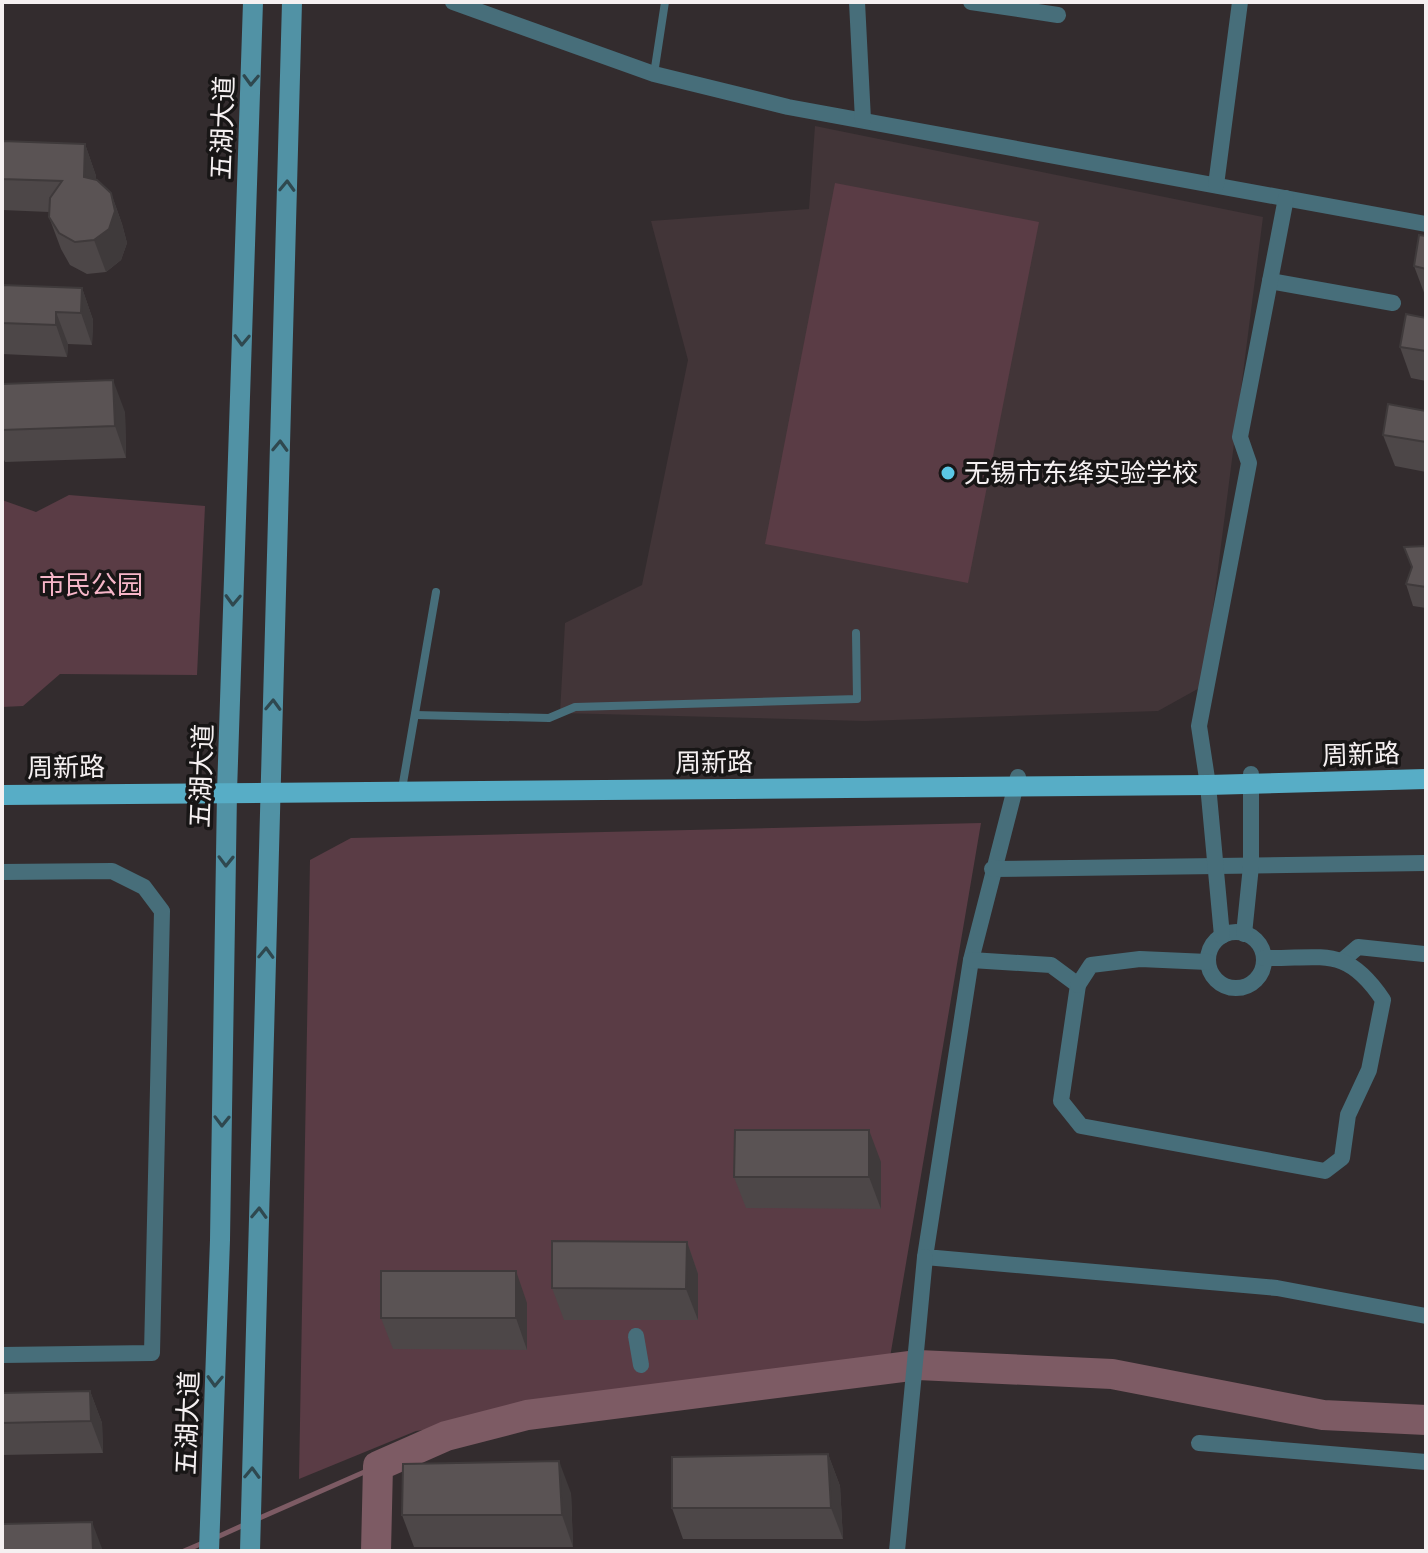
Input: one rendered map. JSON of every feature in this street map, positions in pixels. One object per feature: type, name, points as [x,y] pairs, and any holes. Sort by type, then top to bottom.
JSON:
[{"type":"main road","name":"五湖大道","points":[[209,1551],[220,1240],[227,788],[253,2]]},
{"type":"main road","points":[[250,1551],[292,2]]},
{"type":"main road","name":"周新路","points":[[1251,779],[1426,770]]},
{"type":"main road","name":"周新路","points":[[270,788],[403,783],[1426,779]]},
{"type":"main road","name":"周新路","points":[[2,785],[270,788],[1017,781]]},
{"type":"main road","name":"周新路","points":[[2,795],[227,788]]},
{"type":"street","points":[[453,2],[654,74],[788,107],[1426,224]]},
{"type":"street","points":[[857,2],[863,120]]},
{"type":"street","points":[[971,2],[1058,15]]},
{"type":"street","points":[[1216,185],[1240,2]]},
{"type":"street","points":[[1222,936],[1199,726],[1249,463],[1240,437],[1286,198]]},
{"type":"street","points":[[1270,281],[1393,303]]},
{"type":"street","points":[[1244,934],[1251,866],[1251,779]]},
{"type":"street","points":[[897,1551],[925,1257],[971,960],[1017,781]]},
{"type":"street","points":[[992,869],[1426,863]]},
{"type":"street","points":[[2,872],[112,871],[144,887],[162,911],[152,1353],[2,1355]]},
{"type":"street","points":[[1244,934],[1258,943],[1264,958],[1256,980],[1242,988],[1219,983],[1208,962],[1211,947],[1222,936],[1244,934]]},
{"type":"street","points":[[1344,959],[1358,947],[1424,954]]},
{"type":"street","points":[[1208,962],[1140,959],[1091,965],[1078,985],[1061,1101],[1081,1126],[1325,1171],[1342,1158],[1348,1115],[1369,1070],[1383,1000],[1365,973],[1344,959],[1264,958]]},
{"type":"street","points":[[971,960],[1051,965],[1078,985]]},
{"type":"street","points":[[925,1257],[1277,1288],[1426,1316]]},
{"type":"street","points":[[636,1336],[641,1365]]},
{"type":"street","points":[[1199,1443],[1426,1462]]},
{"type":"lane","points":[[654,74],[665,2]]},
{"type":"lane","points":[[403,783],[436,592]]},
{"type":"lane","points":[[415,715],[549,718],[575,707],[857,699],[856,633]]},
{"type":"shaded area","name":"无锡市东绛实验学校","points":[[815,126],[1263,217],[1203,686],[1158,711],[865,721],[560,713],[565,623],[642,585],[688,360],[651,221],[809,209]]},
{"type":"green space","points":[[835,183],[1039,222],[968,583],[765,544]]},
{"type":"green space","name":"市民公园","points":[[69,495],[205,506],[197,675],[60,674],[23,706],[2,707],[2,500],[36,512]]},
{"type":"green space","points":[[981,823],[888,1369],[416,1431],[299,1479],[310,860],[351,838]]},
{"type":"building","points":[[2,141],[85,144],[84,177],[97,180],[111,193],[115,211],[109,229],[94,240],[75,242],[59,233],[49,217],[50,198],[62,181],[2,179]]},
{"type":"building","points":[[1419,235],[1426,236],[1426,269],[1414,266]]},
{"type":"building","points":[[2,285],[82,288],[81,313],[56,312],[56,325],[2,323]]},
{"type":"building","points":[[1406,314],[1426,318],[1426,351],[1400,347]]},
{"type":"building","points":[[113,380],[115,426],[2,430],[2,384]]},
{"type":"building","points":[[1388,404],[1426,411],[1426,442],[1383,435]]},
{"type":"building","points":[[1426,546],[1426,587],[1406,584],[1412,567],[1404,547]]},
{"type":"building","points":[[735,1130],[869,1130],[869,1177],[734,1177]]},
{"type":"building","points":[[552,1241],[687,1242],[686,1289],[552,1288]]},
{"type":"building","points":[[381,1271],[516,1271],[516,1318],[381,1318]]},
{"type":"building","points":[[90,1391],[91,1421],[2,1423],[2,1393]]},
{"type":"building","points":[[828,1454],[831,1508],[672,1508],[672,1457]]},
{"type":"building","points":[[559,1461],[562,1515],[402,1515],[403,1464]]},
{"type":"building","points":[[92,1522],[93,1551],[2,1551],[2,1524]]},
{"type":"waterway","points":[[376,1551],[378,1466],[446,1436],[527,1415],[918,1365],[1112,1374],[1323,1415],[1426,1420]]},
{"type":"waterway","points":[[255,1520],[378,1466]]},
{"type":"waterway","points":[[215,1538],[246,1524]]},
{"type":"waterway","points":[[184,1551],[205,1542]]},
{"type":"place","name":"无锡市东绛实验学校","points":[[948,473]]}]
